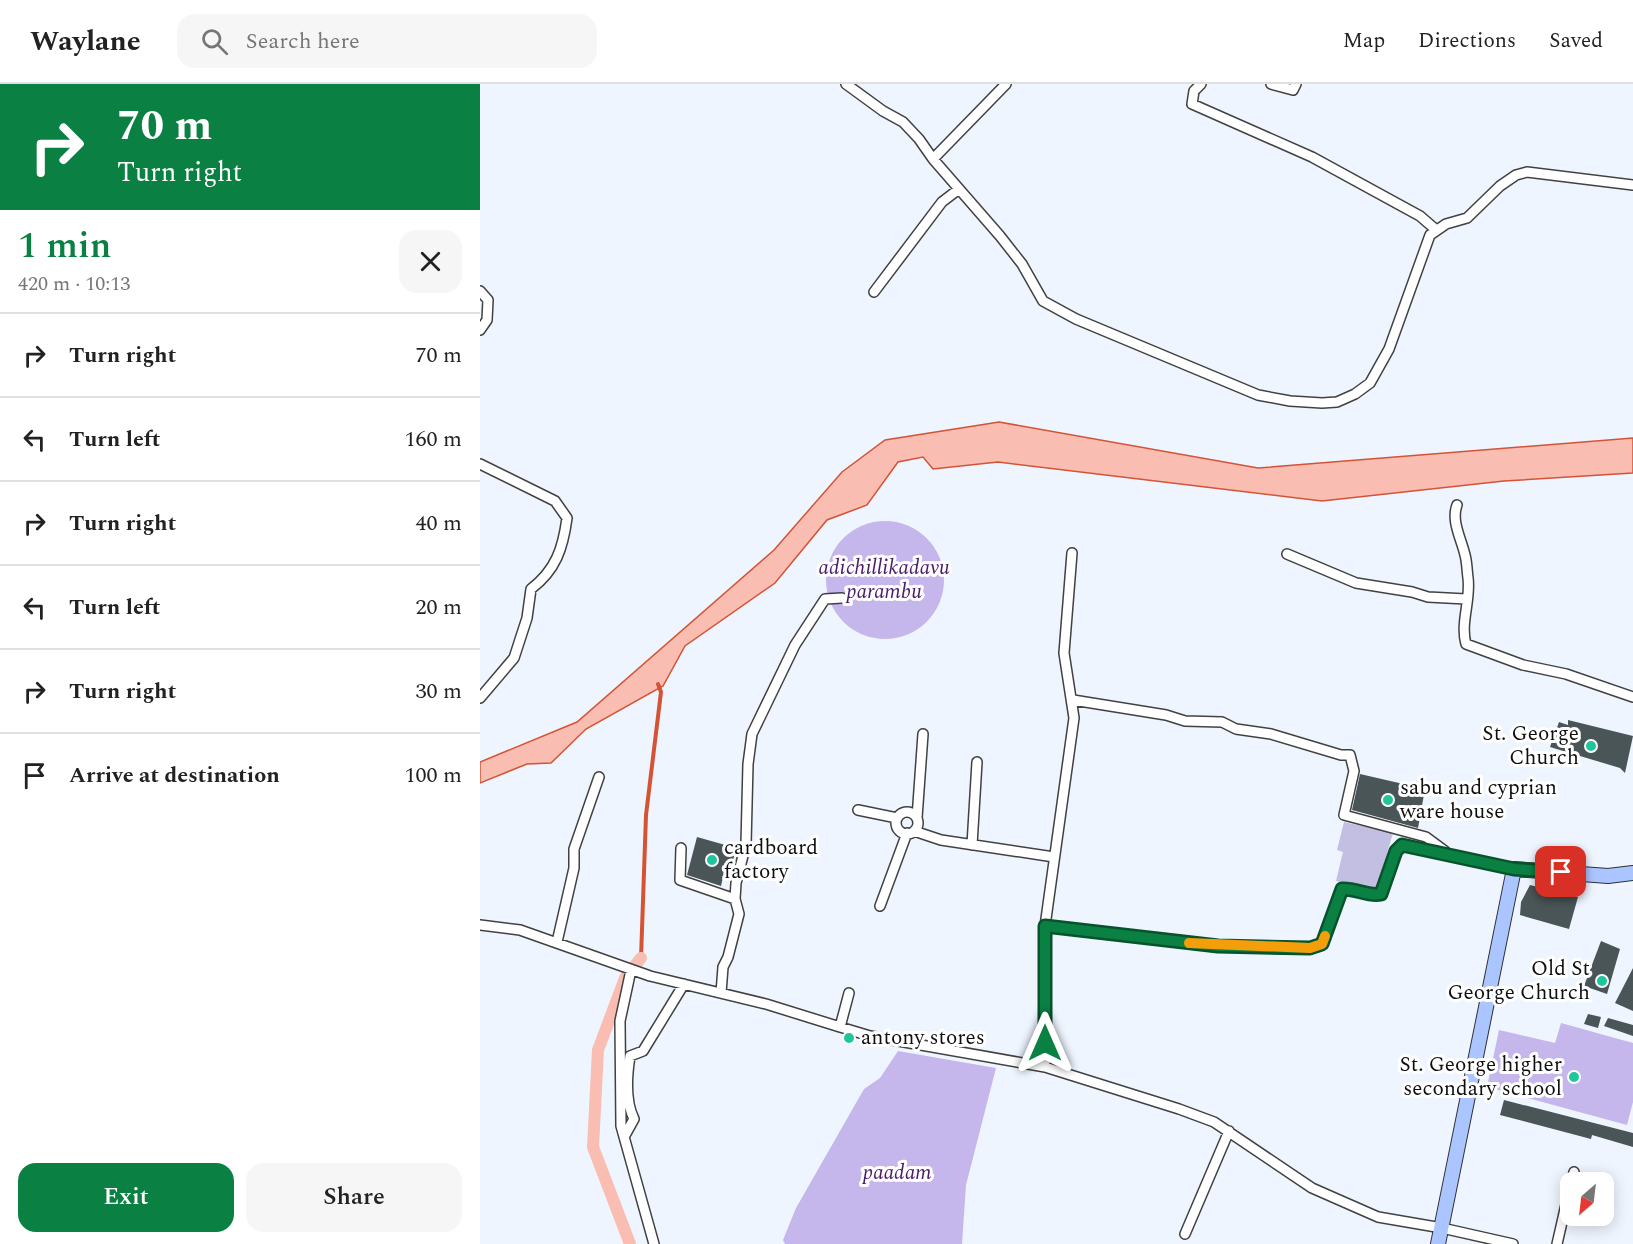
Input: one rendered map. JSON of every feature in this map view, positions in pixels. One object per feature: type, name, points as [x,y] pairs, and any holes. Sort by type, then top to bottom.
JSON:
[{"type":"main road","points":[[1438,1244],[1514,869],[1608,876],[1633,873]]},
{"type":"street","points":[[846,84],[883,111],[903,122],[1022,264],[1043,302],[1076,319],[1214,378],[1258,395],[1290,401],[1337,402],[1355,394],[1370,383],[1389,349],[1424,247],[1435,229],[1467,218],[1500,186],[1516,175],[1527,172],[1633,185]]},
{"type":"street","points":[[933,159],[1006,84]]},
{"type":"street","points":[[1201,84],[1194,91],[1192,104],[1312,157],[1420,216],[1435,229]]},
{"type":"street","points":[[1271,84],[1293,90],[1296,84]]},
{"type":"street","points":[[874,292],[942,202],[959,189]]},
{"type":"street","points":[[480,291],[488,300],[488,320],[480,330]]},
{"type":"street","points":[[480,464],[555,501],[567,518],[563,547],[543,580],[531,589],[527,618],[514,658],[480,698]]},
{"type":"street","points":[[1457,505],[1453,515],[1466,556],[1469,585],[1466,599],[1467,626],[1464,634],[1466,644],[1523,665],[1566,674],[1633,697]]},
{"type":"street","points":[[1045,1066],[1045,926],[1074,718],[1064,653],[1072,553]]},
{"type":"street","points":[[1287,555],[1356,583],[1412,592],[1428,597],[1466,599]]},
{"type":"street","points":[[721,993],[723,967],[728,957],[739,914],[735,899],[736,883],[746,844],[745,828],[752,734],[795,645],[825,599],[842,598]]},
{"type":"street","points":[[1073,700],[1166,715],[1185,721],[1222,722],[1236,729],[1271,734],[1341,755],[1350,755],[1354,771],[1344,815],[1426,837],[1449,854]]},
{"type":"street","points":[[880,906],[911,832],[918,825],[923,734]]},
{"type":"street","points":[[972,845],[977,762]]},
{"type":"street","points":[[557,942],[574,868],[574,849],[599,777]]},
{"type":"street","points":[[858,810],[897,818]]},
{"type":"street","points":[[897,818],[902,813],[909,812],[917,818]]},
{"type":"street","points":[[897,818],[898,829],[941,840],[1054,857]]},
{"type":"street","points":[[1045,926],[1218,946],[1310,948],[1322,944],[1342,889],[1350,888],[1374,895],[1381,894],[1396,851],[1402,845],[1514,869]]},
{"type":"street","points":[[681,848],[680,880],[735,899]]},
{"type":"street","points":[[480,925],[520,930],[631,970],[870,1036],[1045,1066],[1214,1122],[1312,1188],[1378,1217],[1513,1244]]},
{"type":"street","points":[[631,970],[620,1021],[619,1063],[624,1137],[654,1244]]},
{"type":"street","points":[[624,1137],[634,1119],[630,1112],[628,1087],[630,1056],[643,1051],[684,984]]},
{"type":"street","points":[[840,1027],[849,993]]},
{"type":"street","points":[[1185,1234],[1228,1131]]},
{"type":"street","points":[[1557,1244],[1561,1226]]},
{"type":"green space","name":"adichillikadavu parambu","points":[[885,521],[907,526],[927,538],[939,558],[944,580],[939,602],[927,622],[907,634],[885,639],[863,634],[843,622],[831,602],[826,580],[831,558],[843,538],[863,526]]},
{"type":"green space","points":[[1561,1023],[1633,1043],[1633,1102],[1627,1125],[1487,1087],[1499,1030],[1555,1043]]},
{"type":"green space","name":"paadam","points":[[898,1051],[996,1068],[966,1185],[962,1244],[785,1244],[783,1240],[796,1208],[864,1089],[880,1078]]},
{"type":"shaded area","points":[[999,422],[1258,468],[1633,438],[1633,473],[1504,481],[1322,501],[998,462],[933,469],[923,457],[898,462],[867,505],[827,520],[775,583],[685,646],[663,686],[586,729],[551,763],[527,764],[480,783],[480,762],[577,722],[774,550],[842,472],[885,440]]},
{"type":"shaded area","points":[[1344,822],[1393,833],[1376,890],[1336,881],[1343,852],[1337,850]]},
{"type":"building","name":"St. George Church","points":[[1568,720],[1633,736],[1625,773],[1620,768],[1550,747],[1559,722],[1568,725]]},
{"type":"building","name":"sabu and cyprian ware house","points":[[1360,774],[1425,789],[1418,828],[1352,810]]},
{"type":"building","name":"cardboard factory","points":[[697,837],[736,848],[730,873],[724,873],[721,886],[687,875]]},
{"type":"building","points":[[1530,885],[1578,897],[1569,929],[1520,915],[1521,902]]},
{"type":"building","name":"Old St George Church","points":[[1601,941],[1620,949],[1607,994],[1584,986]]},
{"type":"building","points":[[1633,968],[1633,1011],[1615,1003]]},
{"type":"building","points":[[1588,1014],[1601,1017],[1598,1028],[1584,1024]]},
{"type":"building","points":[[1608,1018],[1633,1025],[1633,1036],[1604,1026]]},
{"type":"building","points":[[1504,1100],[1633,1133],[1633,1147],[1592,1135],[1591,1139],[1500,1115]]},
{"type":"waterway","points":[[641,958],[646,815],[661,692],[658,684]]},
{"type":"waterway","points":[[630,1244],[593,1147],[598,1050],[625,978],[641,958]]},
{"type":"slow traffic","points":[[1189,943],[1218,946],[1310,948],[1322,944],[1325,936]]},
{"type":"place","name":"St. George Church","points":[[1591,746]]},
{"type":"place","name":"sabu and cyprian ware house","points":[[1388,800]]},
{"type":"place","name":"cardboard factory","points":[[712,860]]},
{"type":"place","name":"Old St George Church","points":[[1602,981]]},
{"type":"place","name":"antony stores","points":[[849,1038]]},
{"type":"place","name":"St. George higher secondary school","points":[[1574,1077]]},
{"type":"route","points":[[1045,1043],[1045,926],[1218,946],[1310,948],[1322,944],[1342,889],[1350,888],[1374,895],[1381,894],[1396,851],[1402,845],[1514,869],[1561,872]]}]
